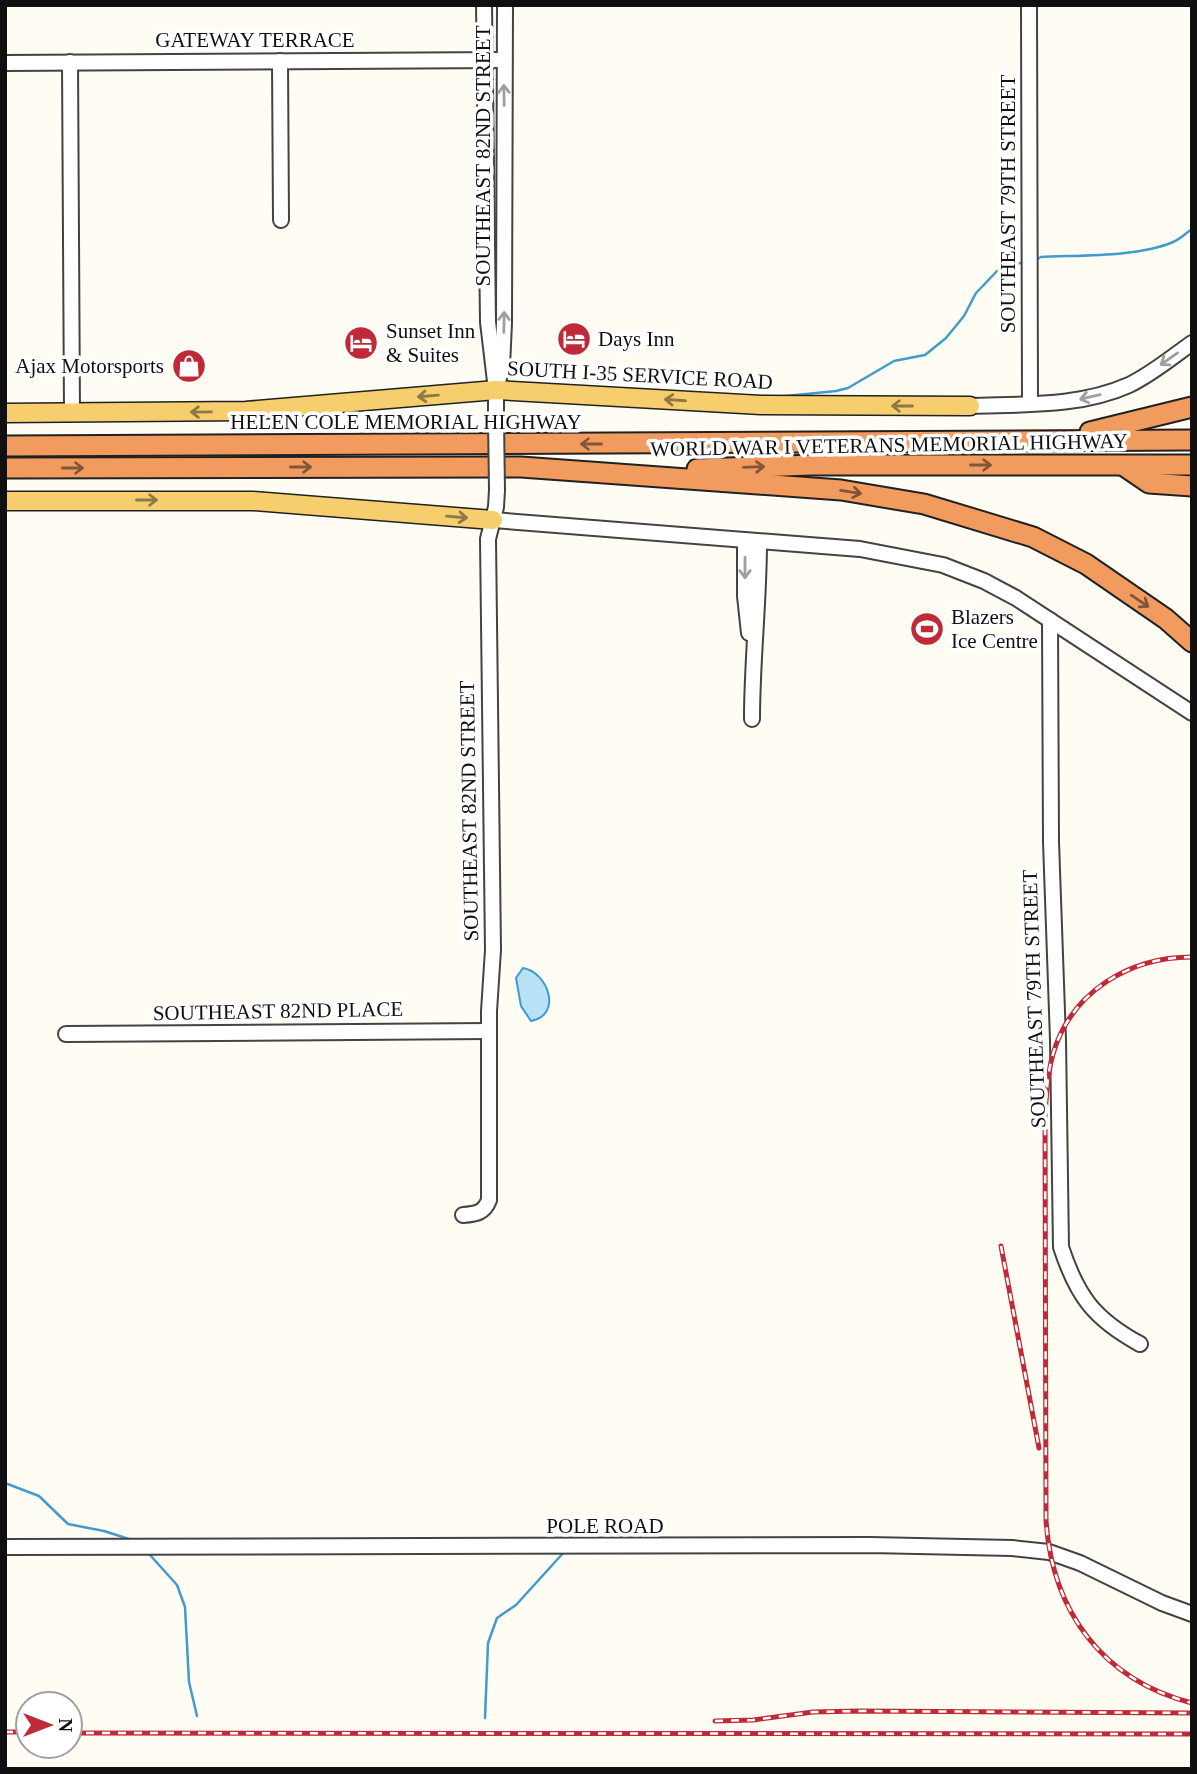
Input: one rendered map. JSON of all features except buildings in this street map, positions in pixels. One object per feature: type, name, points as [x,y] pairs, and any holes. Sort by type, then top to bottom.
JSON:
[{"type":"highway","points":[[1055,440],[1192,407]]},
{"type":"highway","points":[[1151,418],[1192,423]]},
{"type":"highway","name":"WORLD WAR I VETERANS MEMORIAL HIGHWAY","points":[[806,443],[1192,440]]},
{"type":"highway","name":"HELEN COLE MEMORIAL HIGHWAY","points":[[9,445],[806,443]]},
{"type":"highway","name":"WORLD WAR I VETERANS MEMORIAL HIGHWAY","points":[[587,472],[812,465],[1192,465]]},
{"type":"highway","points":[[1124,466],[1149,483],[1192,486]]},
{"type":"highway","points":[[5,468],[521,467],[841,490],[924,504],[1033,537],[1086,564],[1166,619],[1192,642]]},
{"type":"main road","name":"SOUTH I-35 SERVICE ROAD","points":[[5,413],[246,411],[496,390],[761,405],[971,405]]},
{"type":"main road","points":[[5,501],[253,501],[493,520]]},
{"type":"street","name":"SOUTHEAST 82ND STREET","points":[[463,1215],[480,1213],[489,1200],[489,1031],[493,950],[488,540],[497,490],[496,390],[488,322],[484,5]]},
{"type":"street","name":"SOUTHEAST 82ND STREET","points":[[496,390],[502,366],[504,323],[505,5]]},
{"type":"street","name":"SOUTHEAST 79TH STREET","points":[[1029,5],[1030,404]]},
{"type":"street","name":"GATEWAY TERRACE","points":[[5,63],[504,60]]},
{"type":"street","points":[[281,61],[281,220]]},
{"type":"street","points":[[70,62],[72,413]]},
{"type":"street","name":"SOUTH I-35 SERVICE ROAD","points":[[971,405],[1030,404],[1090,398],[1130,384],[1192,343]]},
{"type":"street","points":[[493,520],[860,549],[943,565],[984,581],[1050,620],[1192,713]]},
{"type":"street","points":[[752,541],[745,596],[752,656],[752,719]]},
{"type":"street","name":"SOUTHEAST 79TH STREET","points":[[1050,620],[1051,842],[1058,1040],[1061,1247],[1070,1274],[1083,1297],[1113,1329],[1140,1344]]},
{"type":"street","name":"SOUTHEAST 82ND PLACE","points":[[66,1034],[489,1031]]},
{"type":"street","name":"POLE ROAD","points":[[5,1547],[870,1545],[1012,1548],[1060,1555],[1192,1615]]},
{"type":"water","points":[[523,968],[539,977],[548,994],[547,1011],[531,1021],[521,1006],[516,978]]},
{"type":"waterway","points":[[1035,260],[1041,257],[1108,254],[1159,247],[1181,238],[1192,229]]},
{"type":"waterway","points":[[776,397],[848,388],[894,361],[925,355],[946,338],[964,316],[976,293],[998,270],[1025,262]]},
{"type":"waterway","points":[[5,1483],[39,1496],[68,1524],[132,1540]]},
{"type":"waterway","points":[[485,1718],[488,1643],[497,1618],[516,1605],[565,1551]]},
{"type":"waterway","points":[[150,1555],[177,1585],[185,1607],[189,1682],[197,1716]]},
{"type":"railway","points":[[1192,957],[1146,963],[1125,971],[1088,996],[1073,1013],[1053,1054],[1045,1113],[1046,1520],[1050,1553],[1071,1612],[1087,1637],[1108,1659],[1132,1678],[1160,1692],[1192,1703]]},
{"type":"railway","points":[[1001,1246],[1039,1448]]},
{"type":"railway","points":[[715,1721],[753,1720],[813,1712],[859,1711],[1192,1713]]},
{"type":"railway","points":[[5,1732],[14,1732]]},
{"type":"railway","points":[[84,1733],[1192,1734]]},
{"type":"place","name":"Days Inn","points":[[574,339]]},
{"type":"place","name":"Sunset Inn & Suites","points":[[361,343]]},
{"type":"place","name":"Ajax Motorsports","points":[[189,366]]},
{"type":"place","name":"Blazers Ice Centre","points":[[927,629]]}]
